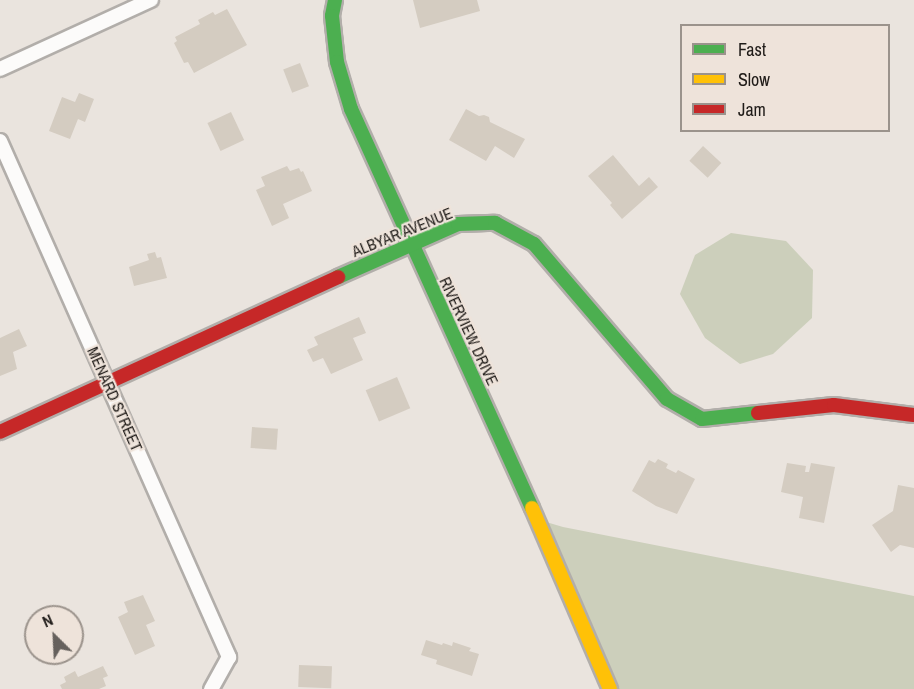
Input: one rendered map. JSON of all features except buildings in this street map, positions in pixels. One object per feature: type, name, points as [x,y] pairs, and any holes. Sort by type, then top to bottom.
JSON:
[{"type":"street","points":[[0,69],[151,0]]},
{"type":"street","name":"RIVERVIEW DRIVE","points":[[335,0],[332,16],[337,62],[351,109],[610,689]]},
{"type":"street","name":"MENARD STREET","points":[[0,141],[229,657],[212,689]]},
{"type":"street","name":"ALBYAR AVENUE","points":[[0,432],[411,243],[458,224],[495,223],[534,244],[667,399],[702,419],[834,405],[913,415]]},
{"type":"street","name":"RIVERVIEW DRIVE","points":[[602,668],[617,689]]},
{"type":"green space","points":[[731,233],[786,241],[813,270],[812,318],[773,354],[740,364],[705,338],[680,294],[695,255]]},
{"type":"green space","points":[[536,519],[563,527],[914,596],[914,689],[610,689]]},
{"type":"traffic: fast","points":[[335,0],[332,16],[337,62],[351,109],[532,508]]},
{"type":"traffic: fast","points":[[338,277],[458,224],[495,223],[534,244],[667,399],[702,419],[758,413]]},
{"type":"traffic: slow","points":[[532,508],[610,689]]},
{"type":"traffic: jam","points":[[0,432],[338,277]]},
{"type":"traffic: jam","points":[[758,413],[834,405],[913,415]]}]
